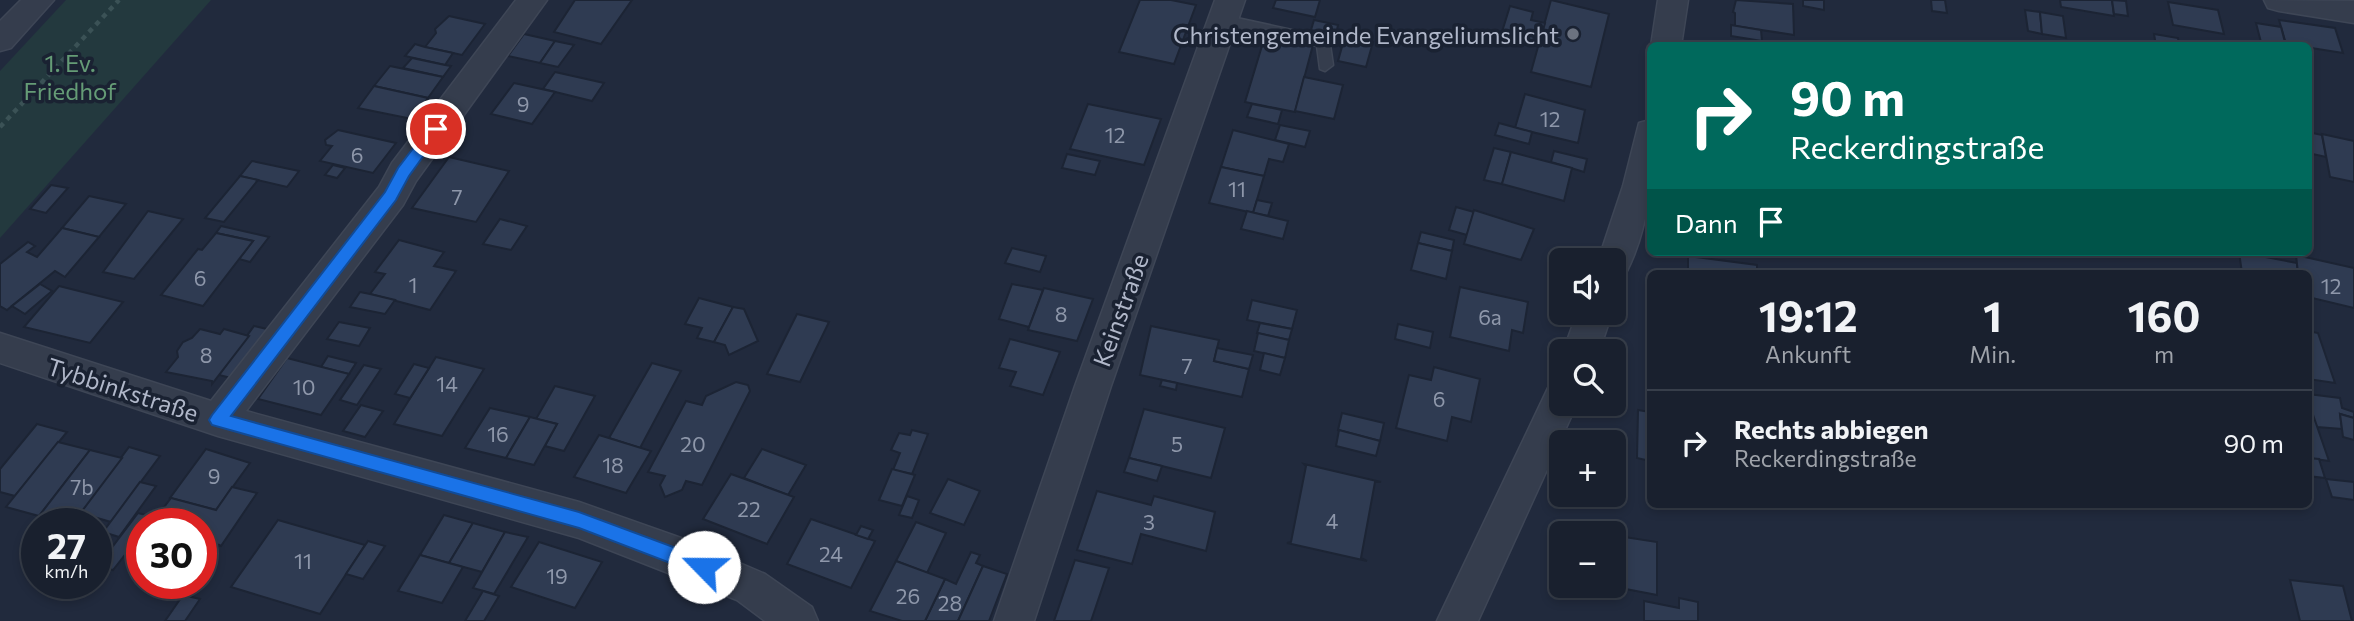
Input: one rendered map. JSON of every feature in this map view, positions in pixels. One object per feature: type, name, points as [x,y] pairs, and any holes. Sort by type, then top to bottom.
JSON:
[{"type":"street","points":[[0,40],[39,0]]},
{"type":"street","points":[[218,420],[391,196],[404,172],[532,0]]},
{"type":"street","points":[[1667,42],[1673,0]]},
{"type":"street","points":[[2278,0],[2354,12]]},
{"type":"street","name":"Keinstraße","points":[[1014,621],[1093,386],[1227,10]]},
{"type":"street","points":[[1619,248],[1639,186],[1647,147]]},
{"type":"street","name":"Tybbinkstraße","points":[[0,348],[218,420],[579,520],[681,557],[751,587],[798,621]]},
{"type":"street","points":[[1457,621],[1553,416]]},
{"type":"lane","points":[[1227,10],[1324,42],[1325,65]]},
{"type":"path","points":[[0,127],[119,0]]},
{"type":"green space","name":"1. Ev. Friedhof","points":[[66,0],[211,0],[0,238],[0,71]]},
{"type":"building","points":[[575,0],[632,0],[601,44],[554,32]]},
{"type":"building","points":[[1140,0],[1171,0],[1196,5],[1174,64],[1119,52]]},
{"type":"building","points":[[1276,0],[1320,0],[1315,17],[1273,8]]},
{"type":"building","name":"Christengemeinde Evangeliumslicht","points":[[1551,0],[1609,14],[1591,87],[1531,72]]},
{"type":"building","points":[[1736,0],[1793,4],[1794,35],[1735,26],[1733,12]]},
{"type":"building","points":[[1803,0],[1824,0],[1824,10],[1803,6]]},
{"type":"building","points":[[1931,0],[1945,0],[1947,13],[1932,11]]},
{"type":"building","points":[[2060,0],[2112,0],[2114,16],[2061,7]]},
{"type":"building","points":[[2112,0],[2126,1],[2128,16],[2114,14]]},
{"type":"building","points":[[2168,2],[2218,10],[2224,34],[2173,25]]},
{"type":"building","points":[[1510,6],[1533,12],[1531,20],[1545,23],[1539,45],[1501,35]]},
{"type":"building","points":[[2025,10],[2040,12],[2042,34],[2028,31]]},
{"type":"building","points":[[2040,12],[2063,16],[2066,38],[2042,34]]},
{"type":"building","points":[[449,16],[485,24],[462,55],[425,47],[436,33],[435,29]]},
{"type":"building","points":[[1314,20],[1338,25],[1336,35],[1311,30]]},
{"type":"building","points":[[2279,20],[2335,28],[2343,53],[2312,48],[2312,42],[2285,42]]},
{"type":"building","points":[[2256,23],[2281,27],[2285,42],[2261,42]]},
{"type":"building","points":[[1731,25],[1761,30],[1762,41],[1731,36]]},
{"type":"building","points":[[524,34],[555,41],[540,63],[508,56]]},
{"type":"building","points":[[2154,34],[2178,38],[2178,42],[2155,42]]},
{"type":"building","points":[[1265,36],[1313,45],[1295,112],[1245,102]]},
{"type":"building","points":[[1345,36],[1373,42],[1366,67],[1338,61]]},
{"type":"building","points":[[555,41],[574,45],[558,67],[540,63]]},
{"type":"building","points":[[415,44],[453,53],[445,65],[405,56]]},
{"type":"building","points":[[412,58],[451,66],[443,77],[403,68]]},
{"type":"building","points":[[390,66],[443,77],[428,98],[374,86]]},
{"type":"building","points":[[555,72],[604,83],[592,101],[543,89]]},
{"type":"building","points":[[1304,77],[1343,85],[1334,119],[1295,111]]},
{"type":"building","points":[[514,83],[555,92],[532,124],[491,114]]},
{"type":"building","points":[[374,86],[428,98],[412,119],[358,108]]},
{"type":"building","points":[[1525,94],[1585,110],[1578,143],[1515,128]]},
{"type":"building","points":[[1088,104],[1161,119],[1144,165],[1070,149]]},
{"type":"building","points":[[1252,104],[1282,110],[1278,124],[1247,117]]},
{"type":"building","points":[[1499,123],[1532,132],[1529,144],[1495,135]]},
{"type":"building","points":[[1280,125],[1310,131],[1305,147],[1275,140]]},
{"type":"building","points":[[338,130],[396,143],[373,173],[320,161],[332,146],[326,145],[325,140]]},
{"type":"building","points":[[1233,130],[1289,144],[1283,162],[1269,159],[1264,176],[1221,167]]},
{"type":"building","points":[[2312,133],[2322,135],[2326,157],[2312,154]]},
{"type":"building","points":[[2322,134],[2354,141],[2354,182],[2330,177]]},
{"type":"building","points":[[1494,148],[1511,152],[1502,184],[1484,180]]},
{"type":"building","points":[[1554,151],[1587,159],[1584,172],[1551,162]]},
{"type":"building","points":[[1511,152],[1572,168],[1564,201],[1502,184]]},
{"type":"building","points":[[1067,154],[1100,161],[1095,175],[1062,168]]},
{"type":"building","points":[[449,157],[509,171],[476,222],[412,208]]},
{"type":"building","points":[[252,161],[299,171],[287,187],[240,176]]},
{"type":"building","points":[[333,165],[345,168],[337,178],[325,175]]},
{"type":"building","points":[[1221,167],[1264,176],[1253,213],[1209,203]]},
{"type":"building","points":[[240,176],[258,180],[224,222],[205,218]]},
{"type":"building","points":[[51,185],[68,188],[46,213],[30,209]]},
{"type":"building","points":[[89,196],[126,204],[99,237],[62,228]]},
{"type":"building","points":[[1257,200],[1272,203],[1268,216],[1253,213]]},
{"type":"building","points":[[1456,207],[1474,212],[1467,235],[1449,230]]},
{"type":"building","points":[[1474,210],[1534,229],[1521,260],[1464,244]]},
{"type":"building","points":[[148,211],[183,219],[134,279],[103,272]]},
{"type":"building","points":[[1247,211],[1288,221],[1283,239],[1241,229]]},
{"type":"building","points":[[500,219],[527,226],[511,250],[483,244]]},
{"type":"building","points":[[221,226],[269,237],[250,262],[239,259],[253,241],[216,233]]},
{"type":"building","points":[[62,228],[99,237],[65,277],[55,271],[7,310],[0,306],[0,264],[28,242],[35,246],[27,252],[37,257]]},
{"type":"building","points":[[1421,232],[1454,240],[1452,251],[1418,243]]},
{"type":"building","points":[[216,233],[253,241],[203,306],[161,295],[198,249],[202,250]]},
{"type":"building","points":[[399,240],[444,252],[434,266],[456,271],[430,310],[370,294],[385,274],[375,272]]},
{"type":"building","points":[[1418,243],[1452,251],[1446,279],[1411,270]]},
{"type":"building","points":[[1012,248],[1046,256],[1040,272],[1005,263]]},
{"type":"building","points":[[1688,256],[1757,265],[1757,270],[1688,270]]},
{"type":"building","points":[[2240,256],[2260,256],[2297,263],[2298,270],[2242,270]]},
{"type":"building","points":[[2296,256],[2354,268],[2354,308],[2312,298],[2312,270],[2298,270]]},
{"type":"building","points":[[40,284],[52,291],[25,314],[12,306]]},
{"type":"building","points":[[1012,284],[1043,290],[1029,327],[999,319]]},
{"type":"building","points":[[59,286],[123,302],[90,343],[24,327]]},
{"type":"building","points":[[1460,287],[1528,302],[1523,333],[1512,330],[1509,351],[1450,337]]},
{"type":"building","points":[[1044,288],[1093,299],[1077,341],[1028,330]]},
{"type":"building","points":[[360,292],[395,300],[385,314],[350,307]]},
{"type":"building","points":[[699,298],[733,307],[714,342],[697,338],[702,328],[685,324]]},
{"type":"building","points":[[1252,300],[1297,310],[1292,329],[1247,320]]},
{"type":"building","points":[[733,307],[744,309],[758,341],[729,355],[725,345],[714,342]]},
{"type":"building","points":[[797,314],[829,322],[800,382],[767,374]]},
{"type":"building","points":[[339,322],[370,328],[359,346],[327,339]]},
{"type":"building","points":[[1260,323],[1292,329],[1289,340],[1257,333]]},
{"type":"building","points":[[1398,324],[1433,332],[1430,348],[1395,339]]},
{"type":"building","points":[[254,326],[271,330],[235,379],[219,375]]},
{"type":"building","points":[[1151,326],[1219,340],[1214,361],[1249,369],[1242,397],[1140,375]]},
{"type":"building","points":[[200,329],[220,334],[224,329],[249,336],[212,384],[212,381],[166,372],[178,357],[177,351],[183,342],[192,338]]},
{"type":"building","points":[[2312,332],[2318,333],[2335,383],[2312,380]]},
{"type":"building","points":[[1258,333],[1289,340],[1285,358],[1254,351]]},
{"type":"building","points":[[1010,339],[1060,352],[1043,395],[1010,386],[1016,372],[999,368]]},
{"type":"building","points":[[1217,348],[1253,355],[1249,369],[1214,361]]},
{"type":"building","points":[[1264,353],[1285,358],[1280,375],[1260,370]]},
{"type":"building","points":[[328,356],[356,363],[349,374],[321,367]]},
{"type":"building","points":[[436,357],[484,369],[442,436],[394,424]]},
{"type":"building","points":[[287,358],[349,374],[321,415],[258,399]]},
{"type":"building","points":[[652,363],[681,371],[640,448],[609,438]]},
{"type":"building","points":[[414,364],[429,368],[410,398],[395,394]]},
{"type":"building","points":[[364,365],[381,369],[357,405],[340,400]]},
{"type":"building","points":[[1434,367],[1480,379],[1471,422],[1452,417],[1447,441],[1396,428],[1409,375],[1431,380]]},
{"type":"building","points":[[1162,380],[1177,383],[1176,390],[1160,386]]},
{"type":"building","points":[[736,382],[748,385],[750,391],[702,485],[686,481],[682,490],[665,497],[660,485],[665,476],[648,472],[686,401],[702,405],[706,396]]},
{"type":"building","points":[[555,386],[595,396],[564,451],[545,446],[557,424],[536,419]]},
{"type":"building","points":[[2312,394],[2340,398],[2342,408],[2354,412],[2354,418],[2340,414],[2342,429],[2317,427],[2312,416]]},
{"type":"building","points":[[361,405],[383,411],[365,437],[343,431]]},
{"type":"building","points":[[490,408],[530,417],[506,458],[465,448]]},
{"type":"building","points":[[1144,409],[1225,428],[1211,478],[1129,458]]},
{"type":"building","points":[[1638,410],[1647,412],[1647,460],[1637,458]]},
{"type":"building","points":[[2312,412],[2329,461],[2312,459]]},
{"type":"building","points":[[1342,413],[1384,423],[1380,441],[1338,430]]},
{"type":"building","points":[[2340,414],[2354,418],[2354,440],[2343,437]]},
{"type":"building","points":[[530,417],[557,424],[534,465],[506,458]]},
{"type":"building","points":[[37,424],[67,432],[15,496],[0,492],[0,469]]},
{"type":"building","points":[[912,430],[928,434],[912,474],[893,470],[900,453],[891,450],[899,433],[910,435]]},
{"type":"building","points":[[1339,430],[1380,441],[1376,456],[1336,446]]},
{"type":"building","points":[[599,435],[651,451],[626,493],[574,477]]},
{"type":"building","points":[[58,442],[90,450],[45,508],[21,508],[21,511],[6,507]]},
{"type":"building","points":[[129,447],[160,456],[112,521],[112,508],[84,508]]},
{"type":"building","points":[[206,449],[250,463],[217,509],[170,498]]},
{"type":"building","points":[[762,449],[806,465],[788,495],[744,478]]},
{"type":"building","points":[[90,450],[122,458],[84,508],[45,508]]},
{"type":"building","points":[[1129,458],[1162,466],[1157,481],[1124,472]]},
{"type":"building","points":[[2312,458],[2319,459],[2325,478],[2312,476]]},
{"type":"building","points":[[1304,464],[1381,482],[1375,482],[1361,558],[1367,561],[1287,543],[1291,542],[1306,466]]},
{"type":"building","points":[[892,469],[915,475],[902,506],[879,500]]},
{"type":"building","points":[[731,474],[794,497],[767,544],[703,519]]},
{"type":"building","points":[[948,479],[980,491],[964,525],[930,513]]},
{"type":"building","points":[[2326,479],[2354,482],[2354,500],[2332,497]]},
{"type":"building","points":[[140,482],[156,486],[140,508],[126,508],[126,527],[119,537],[112,535],[112,520]]},
{"type":"building","points":[[232,487],[257,493],[221,546],[217,545],[217,509]]},
{"type":"building","points":[[1097,491],[1151,505],[1154,496],[1215,512],[1206,551],[1141,534],[1132,564],[1077,550]]},
{"type":"building","points":[[907,496],[919,500],[912,518],[899,515]]},
{"type":"building","points":[[171,498],[208,508],[163,508]]},
{"type":"building","points":[[444,515],[473,523],[449,563],[420,555]]},
{"type":"building","points":[[811,519],[875,541],[851,588],[787,564]]},
{"type":"building","points":[[278,520],[365,545],[320,614],[231,587]]},
{"type":"building","points":[[916,522],[946,533],[927,573],[896,561]]},
{"type":"building","points":[[473,523],[505,532],[482,572],[449,563]]},
{"type":"building","points":[[861,526],[873,530],[868,539],[856,535]]},
{"type":"building","points":[[126,529],[126,553],[113,570],[112,547]]},
{"type":"building","points":[[505,532],[528,537],[494,594],[473,588]]},
{"type":"building","points":[[1626,537],[1657,542],[1657,595],[1626,589]]},
{"type":"building","points":[[368,541],[385,546],[363,579],[346,574]]},
{"type":"building","points":[[539,542],[602,562],[575,608],[511,587]]},
{"type":"building","points":[[971,552],[980,555],[976,563],[983,566],[958,621],[925,621],[945,579],[956,584]]},
{"type":"building","points":[[420,555],[463,567],[442,603],[398,591]]},
{"type":"building","points":[[1075,560],[1109,568],[1091,621],[1054,621]]},
{"type":"building","points":[[896,561],[945,579],[925,621],[902,621],[870,611]]},
{"type":"building","points":[[983,566],[1007,574],[989,621],[958,621]]},
{"type":"building","points":[[2290,580],[2343,586],[2352,621],[2300,621]]},
{"type":"building","points":[[483,591],[499,596],[484,621],[465,621]]},
{"type":"building","points":[[1679,598],[1698,602],[1698,621],[1644,621],[1644,601],[1679,608]]},
{"type":"building","points":[[180,599],[200,599],[185,621],[165,621]]},
{"type":"place","name":"Christengemeinde Evangeliumslicht","points":[[1573,34]]},
{"type":"route","points":[[436,129],[404,172],[391,196],[218,420],[579,520],[704,567]]}]
